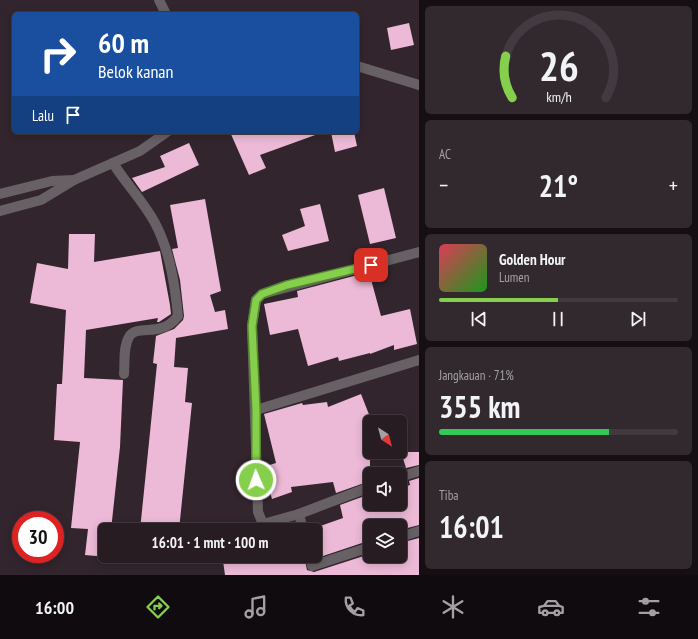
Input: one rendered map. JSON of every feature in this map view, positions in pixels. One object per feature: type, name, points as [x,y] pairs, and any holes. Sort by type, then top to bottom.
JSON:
[{"type":"street","points":[[159,0],[165,12]]},
{"type":"street","points":[[359,67],[419,85]]},
{"type":"street","points":[[0,211],[41,200],[74,180],[140,150],[164,134]]},
{"type":"street","points":[[113,163],[156,224],[166,251],[176,295],[178,316],[172,323],[160,329],[135,331],[129,336],[124,374]]},
{"type":"street","points":[[0,194],[52,181],[74,180]]},
{"type":"street","points":[[363,491],[298,514],[263,524],[258,512],[254,444],[256,410],[252,326],[253,308],[256,300],[262,294],[287,285],[419,252]]},
{"type":"street","points":[[256,410],[419,360]]},
{"type":"street","points":[[407,474],[419,471]]},
{"type":"street","points":[[298,514],[301,523]]},
{"type":"street","points":[[407,535],[419,531]]},
{"type":"street","points":[[322,563],[363,549]]},
{"type":"street","points":[[311,563],[312,566],[321,563]]},
{"type":"building","points":[[409,23],[414,45],[391,50],[387,28]]},
{"type":"building","points":[[231,134],[318,134],[260,155],[266,168],[249,175]]},
{"type":"building","points":[[331,134],[354,134],[357,146],[335,152]]},
{"type":"building","points":[[189,143],[199,165],[142,192],[132,178],[165,167],[160,156]]},
{"type":"building","points":[[384,188],[396,238],[370,244],[358,195]]},
{"type":"building","points":[[205,199],[221,291],[210,295],[215,312],[225,310],[228,329],[176,338],[174,367],[188,368],[185,402],[192,403],[180,523],[141,523],[157,364],[153,363],[156,336],[174,329],[183,320],[184,316],[180,280],[172,249],[178,248],[170,205]]},
{"type":"building","points":[[320,204],[329,241],[288,251],[282,235],[305,226],[300,209]]},
{"type":"building","points":[[69,234],[95,234],[94,262],[160,251],[171,314],[159,322],[157,322],[158,318],[86,330],[84,378],[123,380],[120,447],[112,523],[98,523],[98,556],[85,555],[88,529],[71,528],[80,442],[54,440],[57,384],[62,384],[66,310],[30,303],[37,263],[68,269]]},
{"type":"building","points":[[369,272],[381,316],[410,309],[417,344],[394,350],[394,345],[370,354],[339,361],[338,357],[308,366],[298,329],[270,335],[264,304],[298,297],[297,291]]},
{"type":"building","points":[[361,394],[369,415],[363,415],[363,459],[370,459],[370,467],[363,467],[363,483],[336,493],[333,482],[291,487],[292,492],[272,499],[263,467],[276,463],[264,414],[302,403],[303,405],[327,402],[328,407]]},
{"type":"building","points":[[407,452],[419,452],[419,465],[406,467],[403,459],[407,459]]},
{"type":"building","points":[[419,478],[419,525],[407,528],[407,519],[363,519],[363,543],[322,556],[322,525],[343,518],[340,505],[363,497],[363,511],[407,511],[407,486],[410,485],[409,481]]},
{"type":"building","points":[[419,538],[419,575],[225,575],[223,563],[306,563],[307,570],[314,572],[363,556],[363,563],[407,563],[407,541]]},
{"type":"route","points":[[256,480],[254,444],[256,410],[252,326],[253,308],[256,300],[262,294],[287,285],[371,265]]}]
